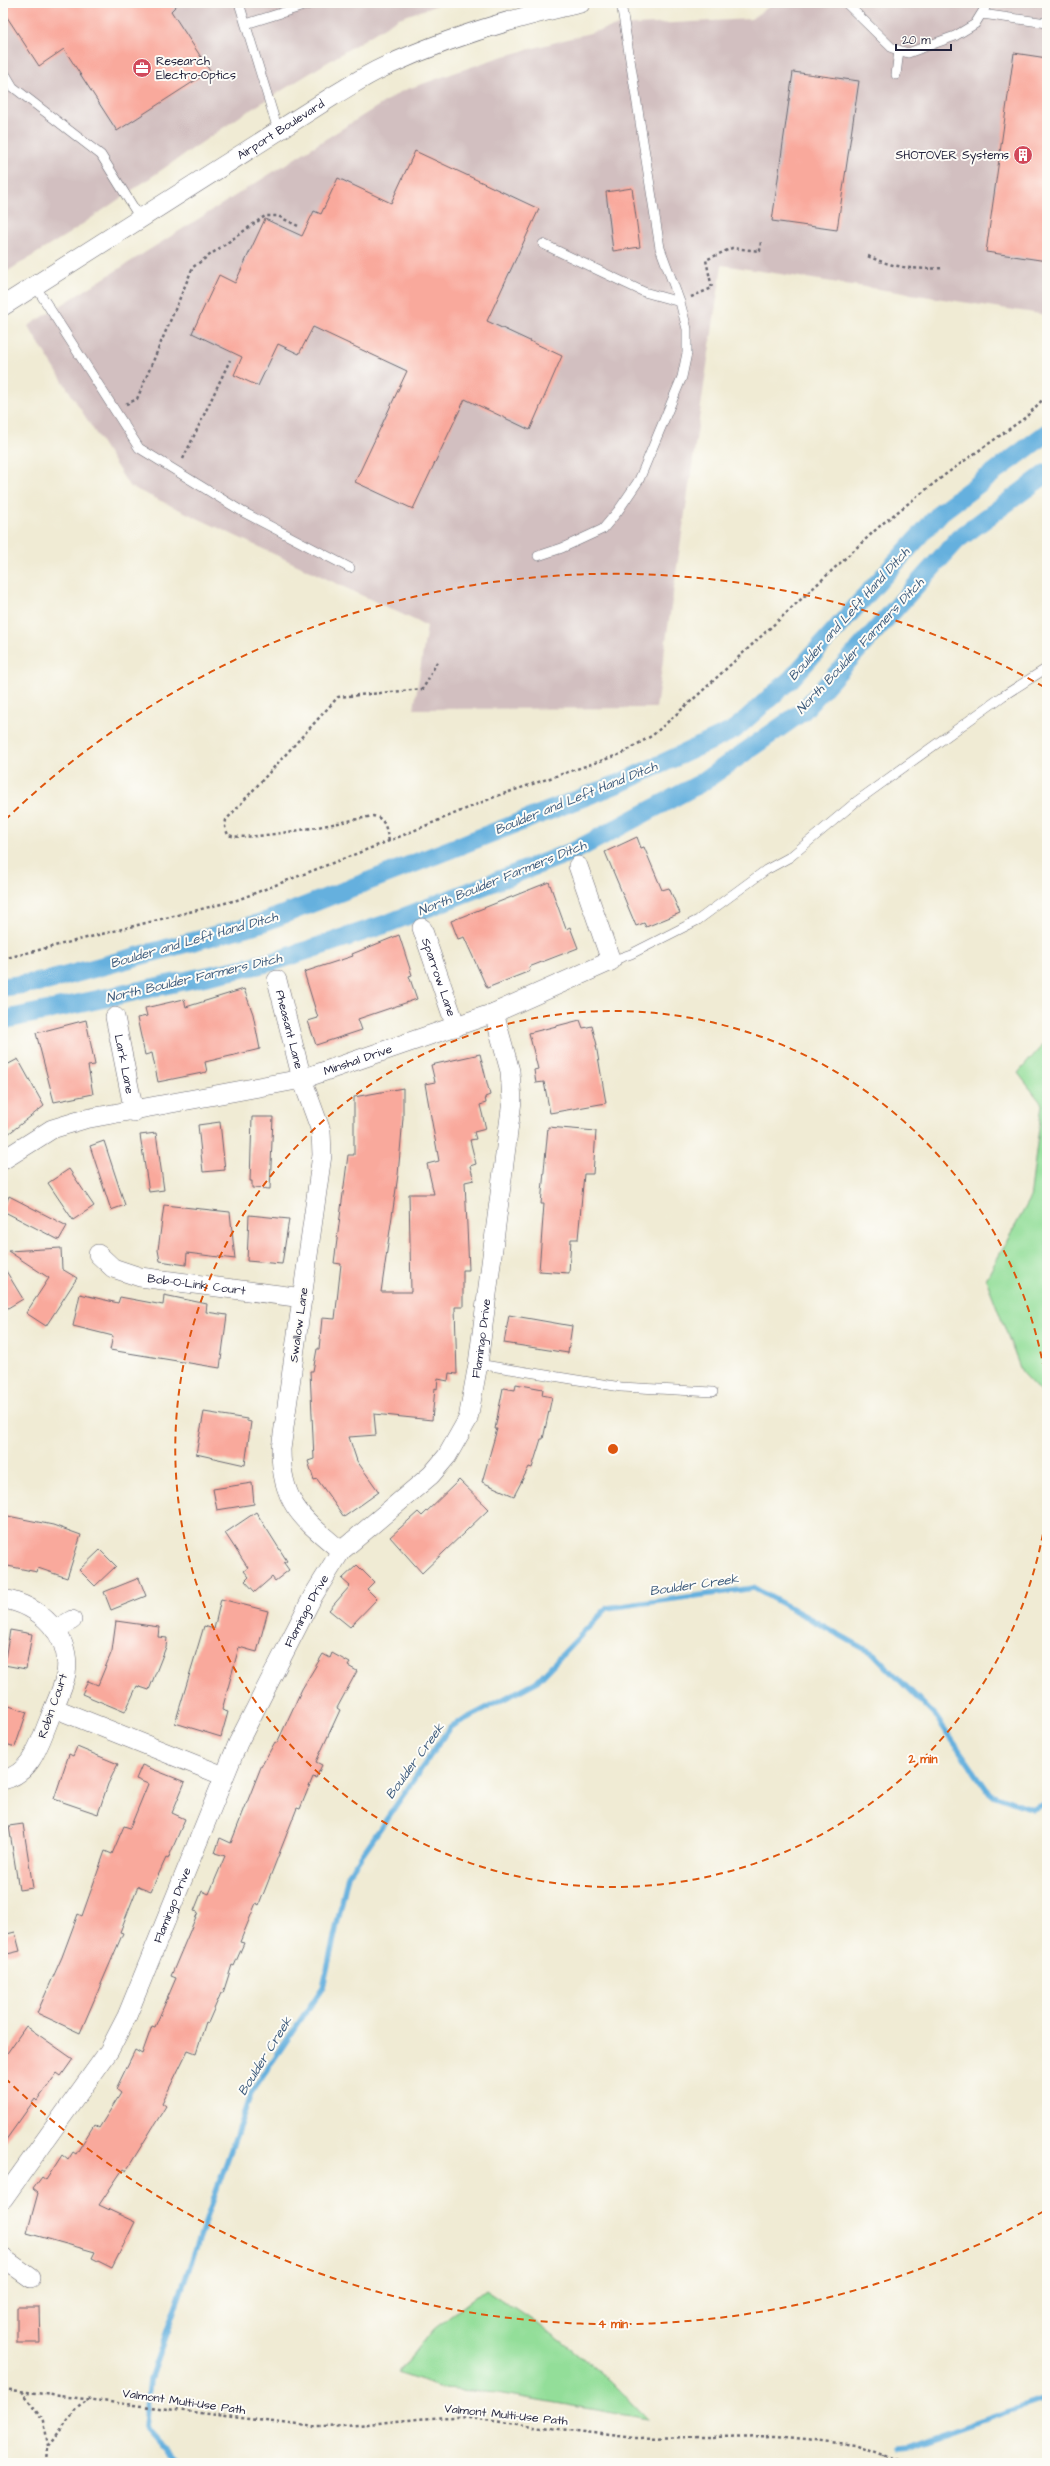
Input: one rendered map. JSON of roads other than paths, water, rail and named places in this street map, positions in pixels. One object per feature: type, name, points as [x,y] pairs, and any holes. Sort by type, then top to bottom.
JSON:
[{"type":"street","name":"Airport Boulevard","points":[[3,306],[34,284],[278,130],[383,68],[455,38],[516,17],[578,3]]},
{"type":"street","points":[[578,866],[611,961]]},
{"type":"street","name":"Sparrow Lane","points":[[422,928],[456,1027]]},
{"type":"street","name":"Minshal Drive","points":[[3,1160],[25,1143],[52,1129],[85,1119],[134,1112],[302,1079],[494,1013],[611,961]]},
{"type":"street","name":"Pheasant Lane","points":[[277,980],[302,1079]]},
{"type":"street","name":"Flamingo Drive","points":[[3,2199],[109,2051],[127,2016],[238,1743],[313,1596],[341,1551],[431,1475],[447,1456],[468,1419],[478,1364],[512,1101],[510,1071],[494,1013]]},
{"type":"street","name":"Lark Lane","points":[[115,1017],[134,1112]]},
{"type":"street","name":"Swallow Lane","points":[[302,1079],[321,1131],[322,1155],[281,1449],[281,1465],[286,1489],[300,1516],[341,1551]]},
{"type":"street","name":"Bob-O-Link Court","points":[[98,1254],[113,1268],[140,1278],[303,1298]]},
{"type":"street","name":"Robin Court","points":[[3,1600],[32,1608],[48,1620],[61,1640],[66,1655],[66,1675],[35,1756],[13,1781]]},
{"type":"street","points":[[55,1630],[72,1620]]},
{"type":"street","points":[[54,1708],[224,1776]]},
{"type":"street","points":[[3,2258],[30,2278]]},
{"type":"lane","points":[[239,3],[278,130]]},
{"type":"lane","points":[[246,24],[313,3]]},
{"type":"lane","points":[[538,556],[562,548],[603,529],[639,480],[682,377],[688,353],[687,329],[681,305],[660,248],[621,3]]},
{"type":"lane","points":[[846,3],[892,48],[908,53],[955,36],[975,24],[988,3]]},
{"type":"lane","points":[[982,14],[1047,23]]},
{"type":"lane","points":[[896,75],[899,50]]},
{"type":"lane","points":[[3,70],[13,87],[101,155],[140,218]]},
{"type":"lane","points":[[543,244],[644,292],[681,305]]},
{"type":"lane","points":[[34,284],[139,448],[243,512],[350,568]]},
{"type":"lane","points":[[611,961],[631,954],[698,920],[766,870],[790,857],[858,802],[991,705],[1047,668]]},
{"type":"lane","points":[[478,1364],[621,1387],[713,1392]]},
{"type":"waterway","name":"Boulder and Left Hand Ditch","points":[[3,987],[47,981],[264,922],[620,783],[734,730],[791,679],[942,511],[1047,433]]},
{"type":"waterway","name":"North Boulder Farmers Ditch","points":[[3,1020],[272,962],[386,924],[576,850],[701,783],[802,712],[958,539],[1047,473]]},
{"type":"waterway","name":"Boulder Creek","points":[[177,2463],[145,2427],[150,2379],[251,2093],[323,1987],[348,1875],[450,1727],[536,1682],[607,1608],[754,1588],[874,1654],[936,1717],[990,1794],[1032,1809],[1047,1803]]},
{"type":"waterway","points":[[896,2448],[907,2447],[1047,2398]]},
{"type":"place","name":"Research Electro-Optics","points":[[142,68]]},
{"type":"place","name":"SHOTOVER Systems","points":[[1023,155]]}]
